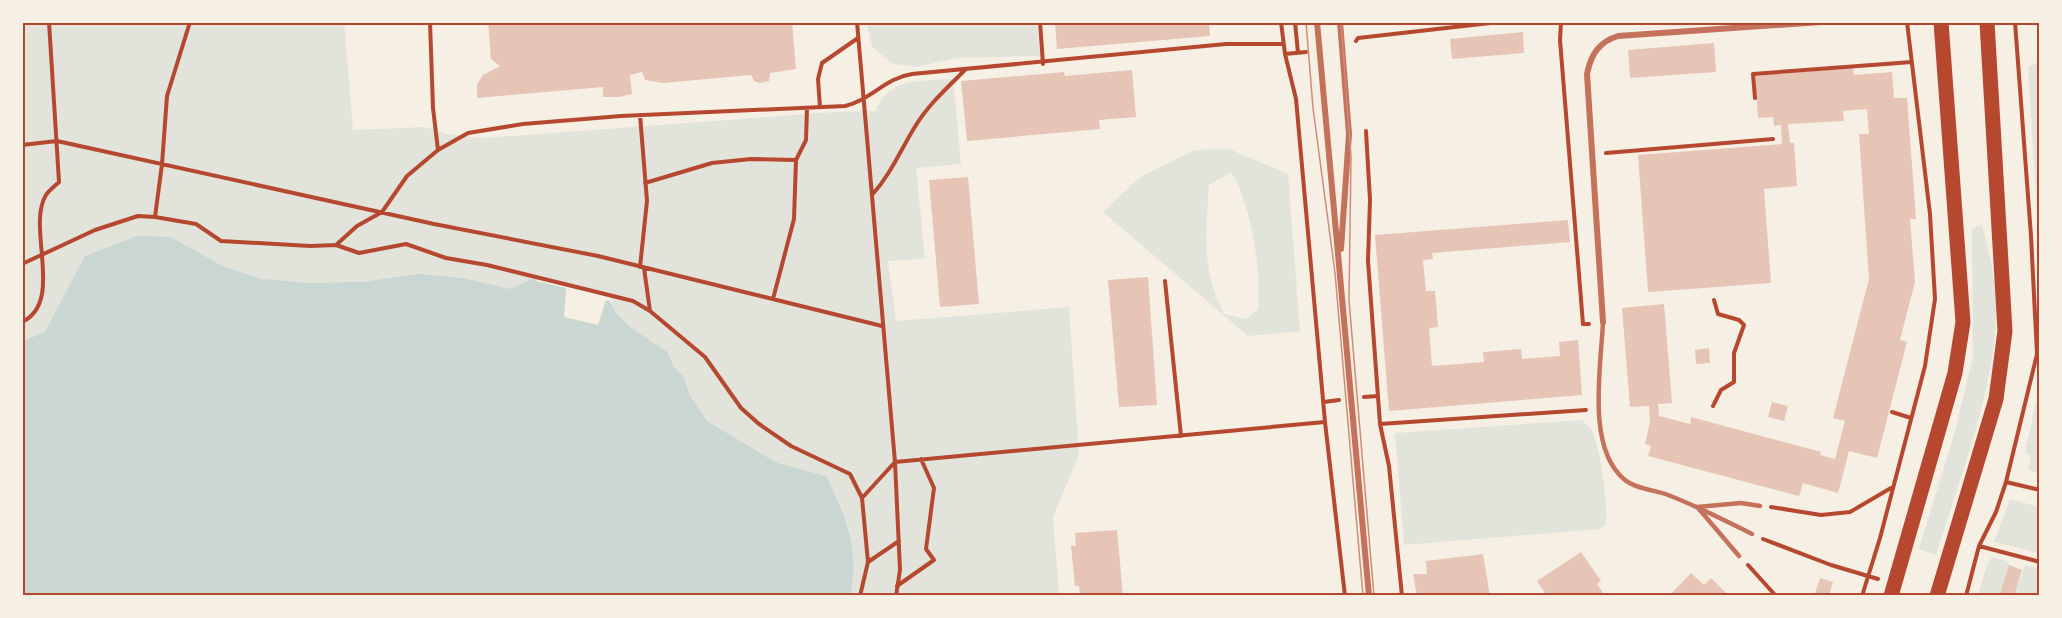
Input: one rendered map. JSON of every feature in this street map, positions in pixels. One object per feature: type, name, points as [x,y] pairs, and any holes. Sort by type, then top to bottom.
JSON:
[{"type":"main road","points":[[1891,596],[1955,373],[1963,322],[1941,22]]},
{"type":"main road","points":[[1937,596],[1996,399],[2005,331],[1988,22]]},
{"type":"street","points":[[1317,22],[1369,596]]},
{"type":"street","points":[[1339,262],[1349,134],[1340,22]]},
{"type":"street","points":[[1603,322],[1587,74],[1593,53],[1607,40],[1618,36],[1821,22]]},
{"type":"lane","points":[[1603,322],[1600,410],[1603,444],[1612,468],[1628,482],[1697,507],[1752,534]]},
{"type":"lane","points":[[1697,507],[1741,503],[1760,506]]},
{"type":"lane","points":[[1697,507],[1739,555]]},
{"type":"path","points":[[22,322],[30,318],[43,295],[41,213],[45,196],[58,182],[49,22]]},
{"type":"path","points":[[155,217],[167,96],[190,22]]},
{"type":"path","points":[[430,22],[433,108],[438,150]]},
{"type":"path","points":[[857,22],[895,462],[899,541],[896,596]]},
{"type":"path","points":[[1040,22],[1043,64]]},
{"type":"path","points":[[1281,22],[1283,44],[1298,108],[1325,422],[1345,596]]},
{"type":"path","points":[[1295,22],[1298,53]]},
{"type":"path","points":[[1359,46],[1358,38],[1500,22]]},
{"type":"path","points":[[1561,22],[1560,40],[1583,324]]},
{"type":"path","points":[[1862,596],[1925,366],[1935,299],[1930,214],[1907,22]]},
{"type":"path","points":[[2015,22],[2019,63]]},
{"type":"path","points":[[820,107],[818,79],[822,63],[858,39]]},
{"type":"path","points":[[336,244],[357,226],[382,212],[406,176],[438,150],[468,134],[523,124],[640,115],[820,107],[863,102],[882,85],[899,76],[1043,64],[1226,44],[1283,44]]},
{"type":"path","points":[[1755,98],[1753,74],[1912,62]]},
{"type":"path","points":[[872,195],[886,180],[917,123],[945,89],[966,69]]},
{"type":"path","points":[[773,299],[794,219],[796,160],[806,140],[807,108]]},
{"type":"path","points":[[640,115],[646,201],[642,267],[650,311]]},
{"type":"path","points":[[1365,123],[1370,200],[1368,261],[1380,424],[1389,466],[1402,596]]},
{"type":"path","points":[[1570,156],[1773,139]]},
{"type":"path","points":[[22,145],[57,141],[642,267],[882,326]]},
{"type":"path","points":[[645,183],[712,164],[751,159],[796,160]]},
{"type":"path","points":[[22,264],[95,230],[138,216],[155,217],[196,224],[221,241],[310,246],[336,244],[359,253],[406,244],[446,258],[487,265],[633,301],[650,311],[705,357],[741,408],[759,424],[791,446],[850,474],[862,498],[868,562],[860,596]]},
{"type":"path","points":[[1165,281],[1181,436]]},
{"type":"path","points":[[1713,406],[1721,390],[1734,382],[1734,353],[1744,325],[1739,320],[1718,314],[1714,300]]},
{"type":"path","points":[[1380,424],[1600,410]]},
{"type":"path","points":[[1892,412],[1911,418]]},
{"type":"path","points":[[862,498],[895,462],[1325,422]]},
{"type":"path","points":[[897,586],[934,560],[926,549],[934,488],[921,459]]},
{"type":"path","points":[[2006,482],[2040,490]]},
{"type":"path","points":[[1760,506],[1821,516],[1850,512],[1892,488]]},
{"type":"path","points":[[1752,534],[1831,565]]},
{"type":"path","points":[[868,562],[899,541]]},
{"type":"path","points":[[1979,546],[2040,562]]},
{"type":"path","points":[[1739,555],[1776,596]]},
{"type":"path","points":[[1966,596],[1974,566]]},
{"type":"shaded area","points":[[22,23],[344,23],[353,130],[425,127],[447,134],[483,138],[834,112],[876,111],[881,100],[897,86],[918,81],[953,79],[961,164],[916,168],[925,259],[888,261],[896,321],[1069,307],[1079,455],[1053,517],[1059,595],[23,595]]},
{"type":"shaded area","points":[[867,23],[1037,23],[1040,56],[957,58],[916,67],[893,64],[872,47]]},
{"type":"shaded area","points":[[2039,61],[2039,243],[2028,68]]},
{"type":"shaded area","points":[[1229,149],[1288,174],[1300,331],[1248,336],[1103,212],[1140,177],[1195,150]],"holes":[[[1231,172],[1238,185],[1254,239],[1258,277],[1258,309],[1246,319],[1224,314],[1212,282],[1207,251],[1209,185]]]},
{"type":"shaded area","points":[[1982,225],[1994,281],[1996,315],[1994,343],[1974,436],[1936,555],[1919,549],[1955,431],[1973,356],[1972,228]]},
{"type":"shaded area","points":[[137,236],[171,237],[222,266],[262,279],[307,283],[363,282],[418,274],[463,278],[510,289],[532,279],[608,299],[616,313],[631,328],[667,352],[673,365],[684,378],[690,396],[707,421],[777,463],[826,476],[840,505],[852,549],[853,580],[850,596],[23,596],[23,341],[45,332],[85,256]]},
{"type":"shaded area","points":[[2039,388],[2039,473],[2028,470],[2031,456],[2025,452]]},
{"type":"shaded area","points":[[1582,420],[1592,430],[1595,438],[1605,490],[1606,524],[1600,529],[1404,545],[1395,433]]},
{"type":"shaded area","points":[[2010,499],[2039,507],[2039,553],[1994,542]]},
{"type":"shaded area","points":[[1992,557],[2007,561],[2009,565],[1999,595],[1978,596],[1987,565]]},
{"type":"shaded area","points":[[2025,565],[2039,569],[2039,595],[2014,596]]},
{"type":"pier","points":[[537,278],[610,297],[613,302],[606,300],[598,325],[564,317],[566,288],[536,281]]},
{"type":"building","points":[[488,22],[792,22],[796,69],[770,73],[769,81],[760,83],[754,81],[751,75],[663,83],[645,80],[642,72],[630,75],[632,94],[619,97],[603,97],[603,87],[477,98],[477,85],[483,75],[500,66],[491,59]]},
{"type":"building","points":[[1055,22],[1209,22],[1210,36],[1057,49]]},
{"type":"building","points":[[1523,32],[1524,53],[1452,59],[1450,39]]},
{"type":"building","points":[[1714,43],[1716,72],[1630,78],[1628,50]]},
{"type":"building","points":[[1853,68],[1854,75],[1892,72],[1894,98],[1907,98],[1916,219],[1910,219],[1915,282],[1900,340],[1907,342],[1877,458],[1849,451],[1838,493],[1803,483],[1799,496],[1648,456],[1651,446],[1645,444],[1650,422],[1649,406],[1630,407],[1622,308],[1664,304],[1672,403],[1658,404],[1659,416],[1690,424],[1691,417],[1821,452],[1820,455],[1835,459],[1845,421],[1833,418],[1869,279],[1859,134],[1869,134],[1867,109],[1843,111],[1844,121],[1788,124],[1790,143],[1794,143],[1797,186],[1764,189],[1771,283],[1648,292],[1638,155],[1782,144],[1781,125],[1774,126],[1773,117],[1758,118],[1755,76]]},
{"type":"building","points":[[1132,70],[1136,117],[1099,120],[1100,129],[967,141],[961,81],[1064,72],[1065,76]]},
{"type":"building","points":[[968,177],[979,304],[940,307],[929,180]]},
{"type":"building","points":[[1568,220],[1570,242],[1432,253],[1433,259],[1423,260],[1426,291],[1435,291],[1438,327],[1429,328],[1432,366],[1484,362],[1483,352],[1521,349],[1522,359],[1560,356],[1559,342],[1578,340],[1582,395],[1389,411],[1375,235]]},
{"type":"building","points":[[1148,277],[1157,405],[1119,407],[1108,280]]},
{"type":"building","points":[[1709,348],[1710,363],[1696,364],[1695,350]]},
{"type":"building","points":[[1772,402],[1788,406],[1784,421],[1768,417]]},
{"type":"building","points":[[1117,530],[1123,596],[1080,596],[1079,586],[1075,586],[1071,546],[1076,546],[1075,533]]},
{"type":"building","points":[[1581,552],[1601,581],[1597,584],[1605,596],[1547,596],[1537,581]]},
{"type":"building","points":[[1483,554],[1490,596],[1417,596],[1413,574],[1427,574],[1426,561]]},
{"type":"building","points":[[2009,565],[2022,570],[2014,596],[1999,596]]},
{"type":"building","points":[[1691,573],[1704,585],[1711,578],[1729,596],[1669,596]]},
{"type":"building","points":[[1820,578],[1833,582],[1829,596],[1814,596]]},
{"type":"tram line","points":[[1306,22],[1313,108],[1335,273],[1363,596]]},
{"type":"tram line","points":[[1341,22],[1351,157],[1349,300],[1374,596]]}]
